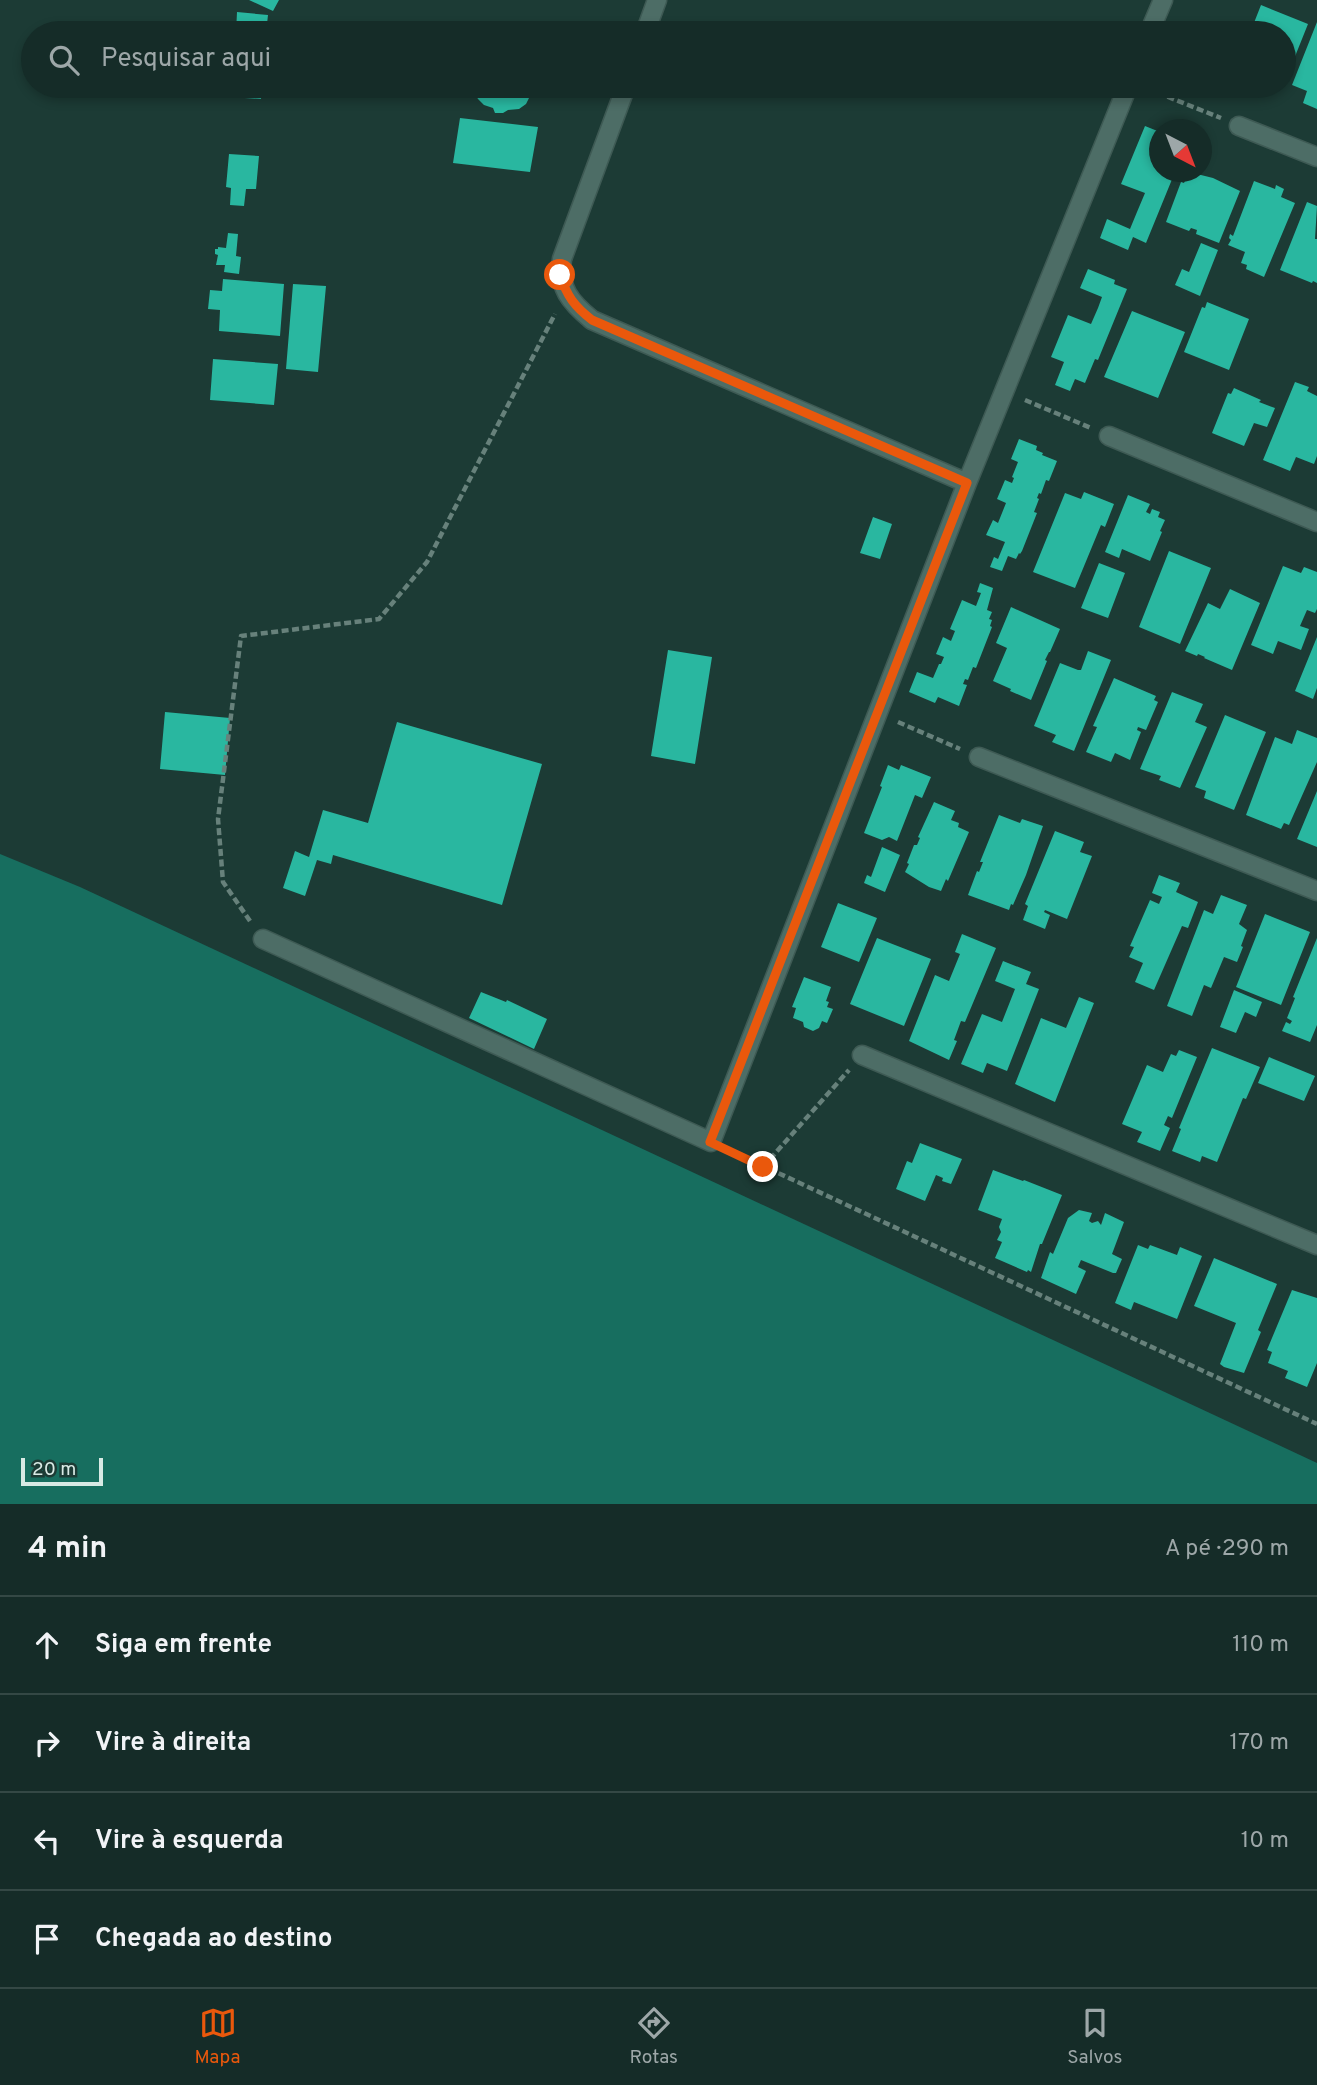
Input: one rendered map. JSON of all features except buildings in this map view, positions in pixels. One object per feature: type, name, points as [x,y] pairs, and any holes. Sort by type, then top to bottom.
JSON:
[{"type":"street","points":[[649,21],[657,0]]},
{"type":"street","points":[[1154,21],[1163,0]]},
{"type":"street","points":[[621,98],[562,259],[560,275],[566,293],[578,309],[592,320],[967,483]]},
{"type":"street","points":[[263,939],[710,1142],[967,483],[1123,98]]},
{"type":"street","points":[[1240,125],[1317,157]]},
{"type":"street","points":[[1109,436],[1317,522]]},
{"type":"street","points":[[979,757],[1317,891]]},
{"type":"street","points":[[862,1055],[1317,1245]]},
{"type":"path","points":[[1171,98],[1240,125]]},
{"type":"path","points":[[263,939],[223,882],[218,819],[241,636],[379,619],[427,562],[566,293]]},
{"type":"path","points":[[1005,391],[1109,436]]},
{"type":"path","points":[[878,713],[979,757]]},
{"type":"path","points":[[763,1167],[862,1055]]},
{"type":"path","points":[[710,1142],[1317,1424]]},
{"type":"green space","points":[[0,854],[80,887],[1317,1463],[1317,1504],[0,1504]]},
{"type":"route","points":[[560,275],[566,293],[578,309],[592,320],[967,483],[710,1142],[763,1167]]}]
